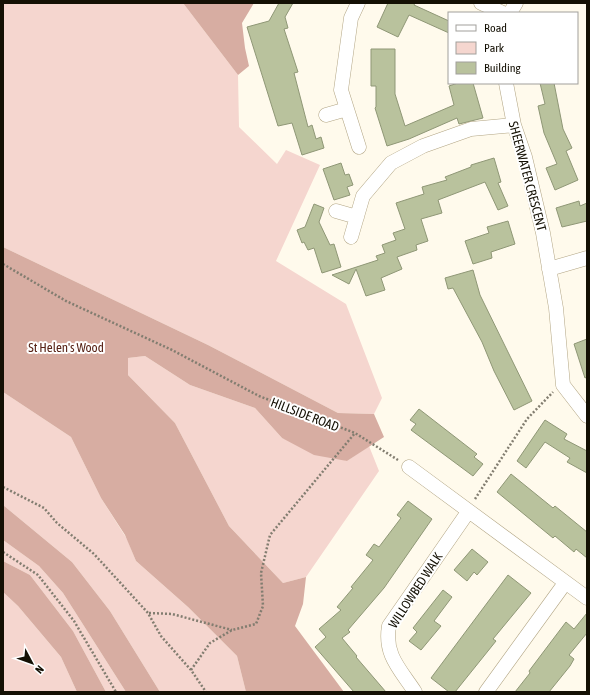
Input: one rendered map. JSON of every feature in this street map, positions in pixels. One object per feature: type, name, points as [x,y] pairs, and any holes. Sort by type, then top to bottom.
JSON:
[{"type":"street","points":[[358,3],[351,18],[341,90],[359,147]]},
{"type":"street","points":[[481,3],[501,12]]},
{"type":"street","points":[[511,12],[516,3]]},
{"type":"street","name":"SHEERWATER CRESCENT","points":[[506,84],[514,125],[525,157],[543,232],[556,308],[563,385]]},
{"type":"street","points":[[326,115],[346,109]]},
{"type":"street","points":[[351,237],[363,196],[391,163],[423,146],[471,129],[514,125]]},
{"type":"street","points":[[336,211],[357,217]]},
{"type":"street","points":[[549,269],[587,258]]},
{"type":"street","points":[[563,385],[587,416]]},
{"type":"street","points":[[410,467],[468,512],[587,598]]},
{"type":"street","name":"WILLOWBED WALK","points":[[415,692],[390,653],[387,639],[389,626],[468,512]]},
{"type":"street","points":[[486,692],[565,583]]},
{"type":"path","name":"HILLSIDE ROAD","points":[[3,264],[66,301],[172,350],[259,396],[355,433],[410,467]]},
{"type":"path","points":[[468,512],[479,492],[527,419],[548,395],[563,385]]},
{"type":"path","points":[[191,670],[210,643],[232,630],[256,624],[263,606],[261,573],[270,534],[355,433]]},
{"type":"path","points":[[3,487],[44,508],[57,523],[94,554],[148,613],[161,636],[191,670],[204,691]]},
{"type":"path","points":[[3,552],[38,575],[74,622],[116,692]]},
{"type":"path","points":[[148,613],[172,614],[232,630]]},
{"type":"green space","points":[[3,3],[183,3],[238,75],[239,127],[277,164],[286,150],[320,165],[276,261],[346,304],[382,398],[374,414],[338,413],[208,345],[3,247]]},
{"type":"green space","points":[[183,3],[254,3],[242,23],[249,66],[238,75]]},
{"type":"green space","name":"St Helen's Wood","points":[[3,247],[208,345],[338,413],[374,414],[384,437],[347,461],[314,455],[282,438],[255,408],[190,385],[145,356],[128,358],[128,375],[175,423],[229,526],[283,583],[306,577],[303,604],[295,626],[344,692],[246,692],[237,656],[188,607],[136,561],[125,535],[101,498],[71,437],[3,392]]},
{"type":"green space","points":[[145,356],[190,385],[255,408],[282,438],[347,461],[369,446],[379,471],[306,577],[283,583],[229,526],[175,423],[128,375],[128,358]]},
{"type":"green space","points":[[3,392],[71,437],[101,498],[127,539],[136,561],[188,607],[237,656],[246,692],[160,692],[110,611],[72,562],[3,505]]},
{"type":"green space","points":[[3,505],[72,562],[110,611],[160,692],[126,692],[63,593],[39,566],[3,540]]},
{"type":"green space","points":[[3,540],[39,566],[63,593],[126,692],[106,692],[73,631],[30,575],[3,561]]},
{"type":"green space","points":[[3,561],[30,575],[73,631],[106,692],[77,692],[61,657],[18,606],[3,592]]},
{"type":"green space","points":[[3,592],[18,606],[61,657],[77,692],[3,692]]},
{"type":"building","points":[[279,3],[293,3],[285,17],[288,28],[284,29],[298,72],[294,73],[308,127],[312,125],[316,139],[321,137],[324,148],[302,155],[292,123],[278,126],[247,27],[269,21]]},
{"type":"building","points":[[388,3],[415,3],[414,5],[448,21],[448,33],[409,15],[398,37],[377,27]]},
{"type":"building","points":[[371,49],[395,49],[395,94],[405,126],[454,105],[449,86],[455,84],[473,84],[483,118],[459,124],[457,118],[409,139],[387,146],[375,108],[376,86],[371,86]]},
{"type":"building","points":[[540,84],[554,84],[563,129],[572,148],[566,151],[578,180],[555,190],[546,168],[557,164],[544,133],[538,106],[545,104]]},
{"type":"building","points":[[494,158],[501,182],[498,183],[508,206],[498,210],[485,182],[438,200],[442,213],[421,219],[428,241],[416,245],[417,250],[397,257],[402,269],[381,278],[385,290],[366,296],[356,269],[349,284],[332,275],[378,260],[376,256],[385,253],[382,245],[396,240],[393,233],[405,229],[396,203],[424,194],[422,187],[447,180],[445,177],[471,167],[471,165]]},
{"type":"building","points":[[341,163],[345,175],[349,174],[353,185],[347,187],[350,195],[334,200],[323,169]]},
{"type":"building","points":[[579,201],[580,206],[587,203],[587,221],[562,227],[556,208]]},
{"type":"building","points":[[314,204],[324,208],[319,222],[330,245],[334,244],[341,267],[322,273],[314,248],[308,250],[304,242],[302,243],[297,230],[305,227]]},
{"type":"building","points":[[508,221],[515,244],[491,252],[492,258],[473,264],[465,241],[489,233],[487,227]]},
{"type":"building","points":[[473,270],[480,295],[532,401],[514,410],[494,371],[482,342],[453,288],[448,289],[445,278]]},
{"type":"building","points":[[587,339],[587,377],[585,378],[574,344]]},
{"type":"building","points":[[419,409],[477,454],[474,457],[483,464],[473,476],[411,430],[416,424],[410,420]]},
{"type":"building","points":[[545,420],[567,434],[564,439],[587,451],[587,473],[567,462],[570,458],[545,442],[526,468],[517,461]]},
{"type":"building","points":[[511,474],[553,508],[555,506],[587,532],[587,558],[576,549],[574,552],[555,536],[553,538],[497,492]]},
{"type":"building","points":[[408,501],[432,519],[384,588],[348,630],[350,632],[342,638],[386,692],[354,692],[315,647],[326,637],[319,629],[341,610],[337,607],[373,560],[366,555],[374,544],[379,547],[401,518],[397,515]]},
{"type":"building","points":[[472,549],[488,562],[477,575],[474,572],[467,581],[454,570]]},
{"type":"building","points":[[508,575],[531,593],[493,639],[496,641],[455,692],[449,692],[431,678]]},
{"type":"building","points":[[443,590],[452,597],[434,621],[441,626],[421,650],[409,641],[417,632],[413,628]]},
{"type":"building","points":[[587,613],[587,633],[569,655],[574,659],[570,666],[549,692],[515,692],[566,622],[574,629]]}]
